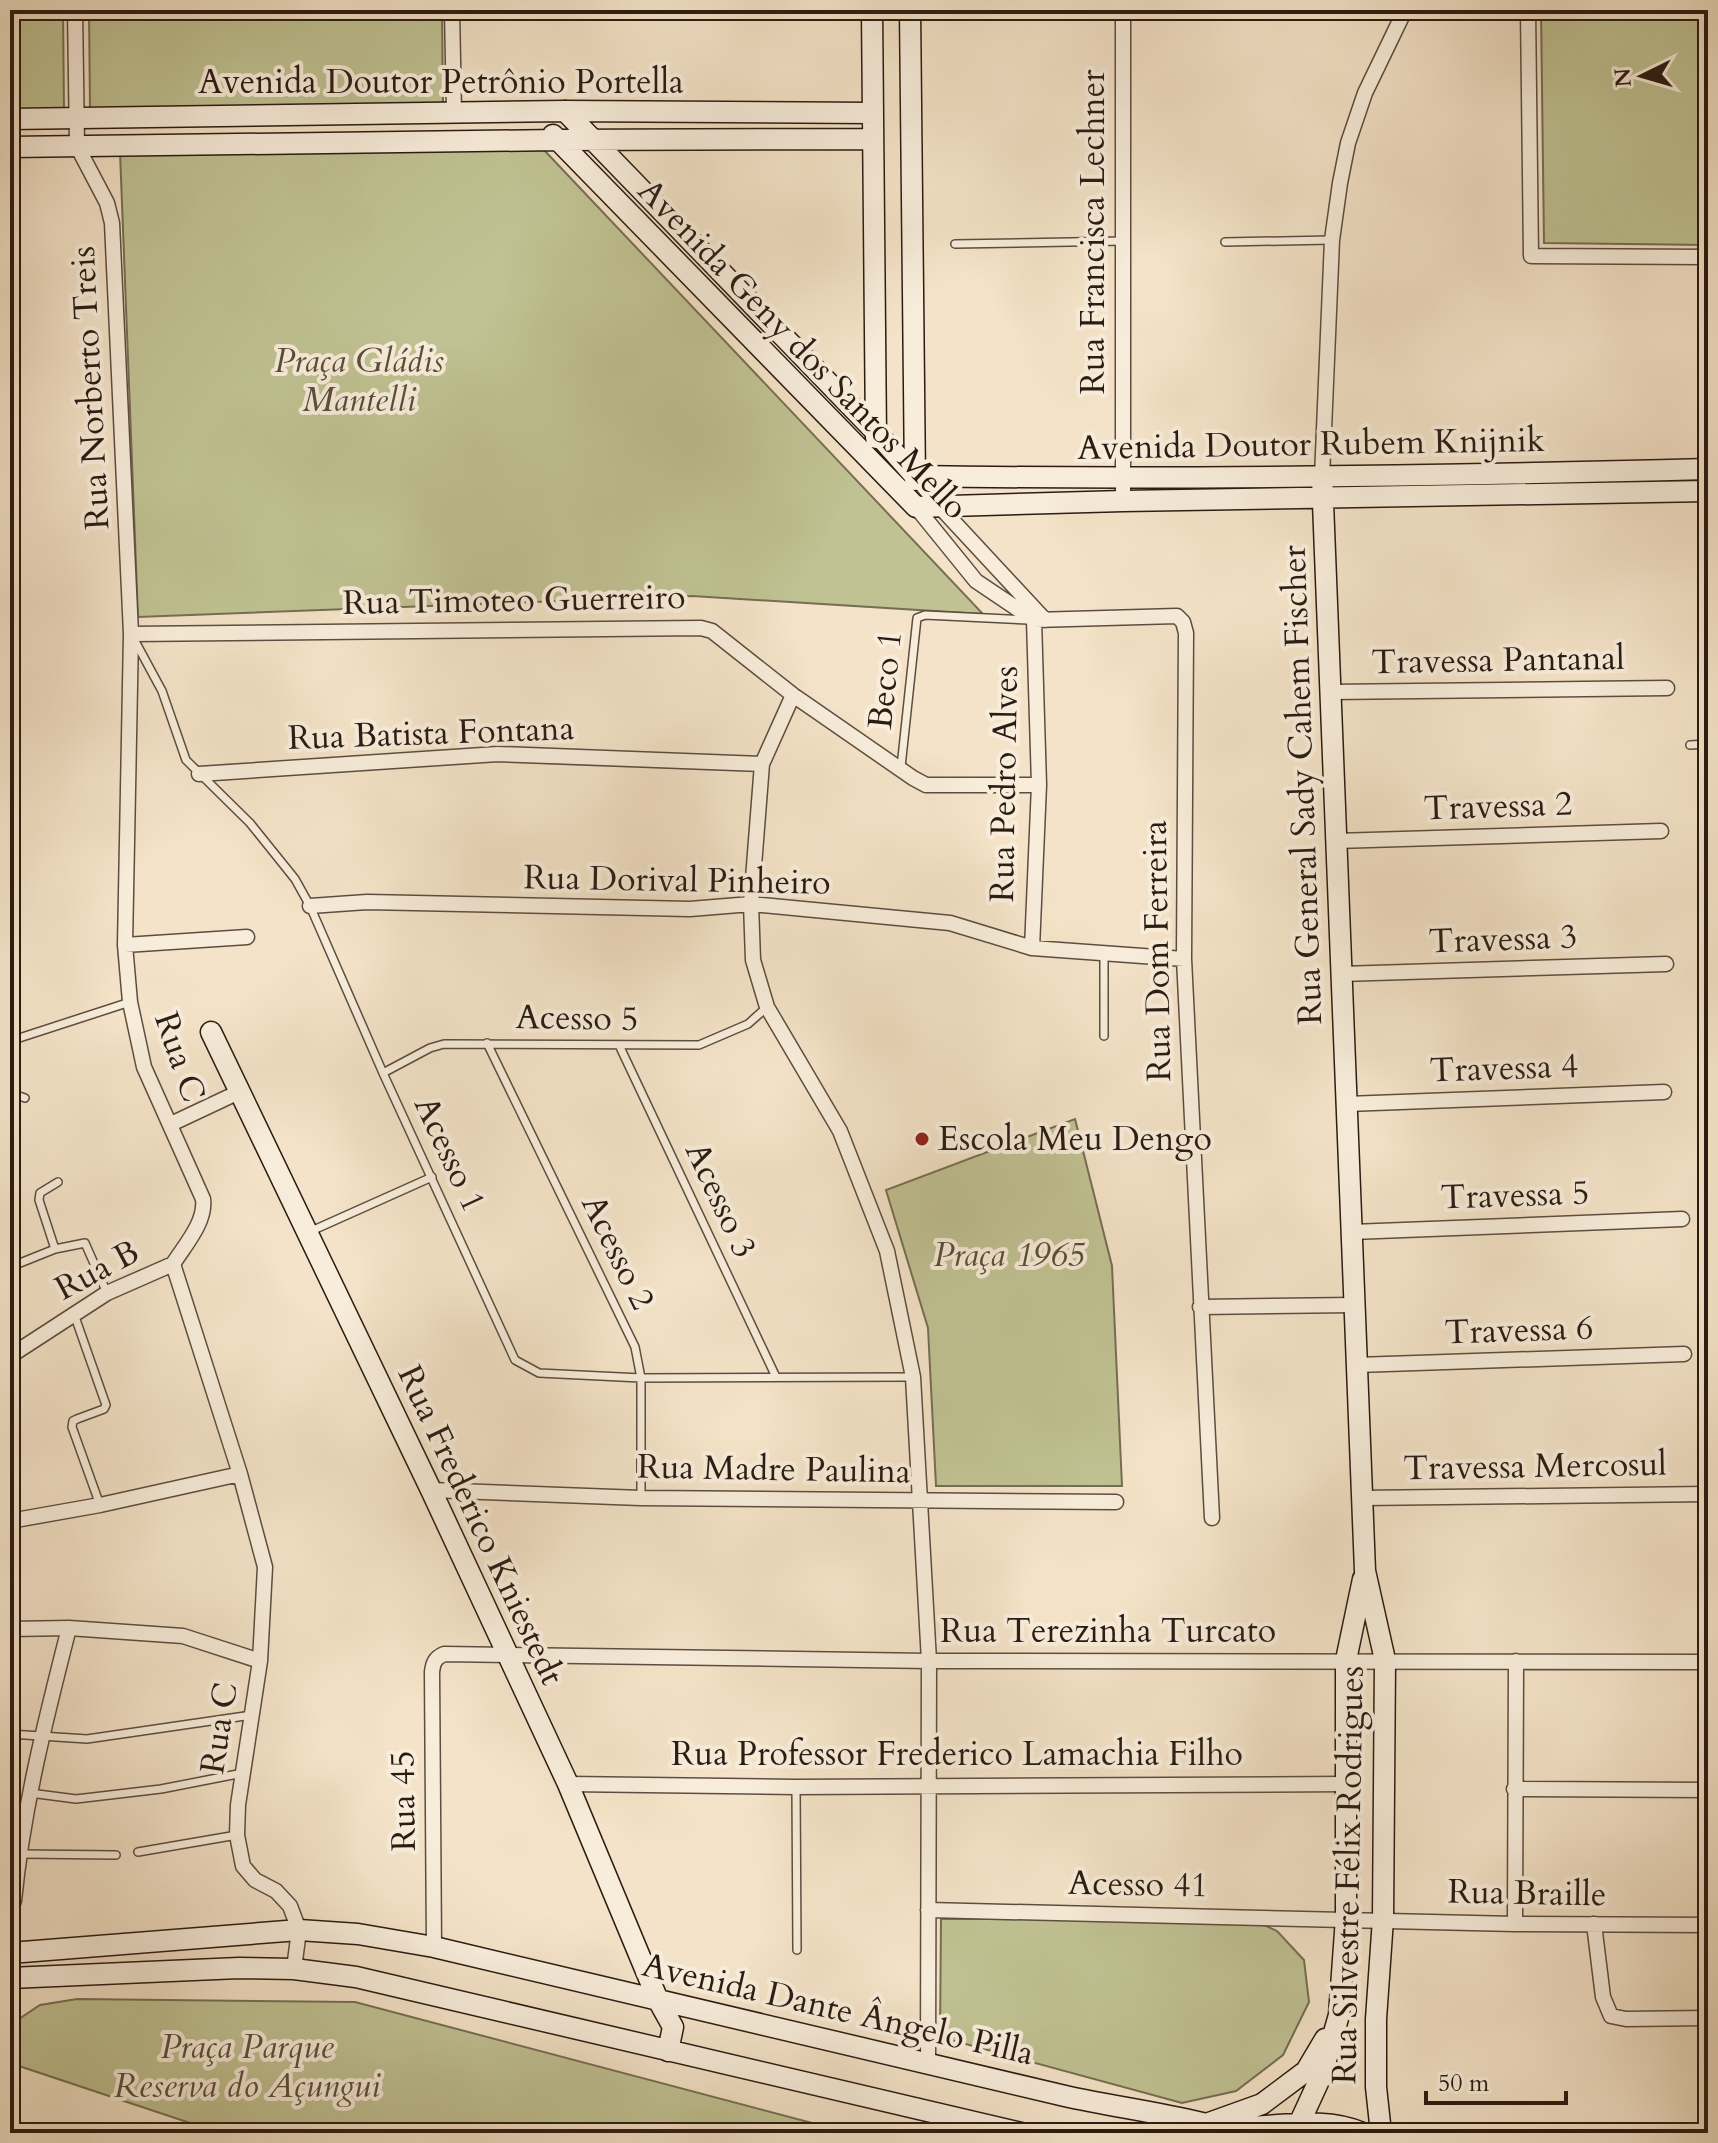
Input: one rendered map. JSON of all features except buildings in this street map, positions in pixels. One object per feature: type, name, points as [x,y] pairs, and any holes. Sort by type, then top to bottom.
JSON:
[{"type":"street","points":[[75,10],[77,146]]},
{"type":"street","points":[[452,10],[454,112]]},
{"type":"street","points":[[872,10],[877,467]]},
{"type":"street","points":[[910,10],[916,507]]},
{"type":"street","name":"Rua Francisca Lechner","points":[[1123,10],[1123,501]]},
{"type":"street","name":"Rua General Sady Cahem Fischer","points":[[1365,1571],[1322,477],[1332,240],[1348,143],[1365,93],[1405,10]]},
{"type":"street","points":[[1528,10],[1531,256],[1708,257]]},
{"type":"street","name":"Avenida Doutor Petrônio Portella","points":[[10,119],[533,111],[873,113]]},
{"type":"street","name":"Avenida Geny dos Santos Mello","points":[[533,111],[557,140],[916,507],[976,581],[1040,620]]},
{"type":"street","name":"Avenida Geny dos Santos Mello","points":[[565,111],[876,432],[1040,620]]},
{"type":"street","name":"Avenida Doutor Petrônio Portella","points":[[10,147],[590,139],[872,139]]},
{"type":"street","name":"Rua Norberto Treis","points":[[77,146],[107,203],[112,223],[131,634]]},
{"type":"street","name":"Avenida Doutor Rubem Knijnik","points":[[916,507],[1323,499],[1574,483],[1708,469]]},
{"type":"street","name":"Avenida Doutor Rubem Knijnik","points":[[915,476],[1122,479],[1322,477],[1574,483],[1708,491]]},
{"type":"street","name":"Rua Dom Ferreira","points":[[1040,620],[1177,616],[1183,622],[1186,633],[1184,959],[1212,1518]]},
{"type":"street","name":"Rua Pedro Alves","points":[[1032,948],[1039,785],[1040,620]]},
{"type":"street","name":"Rua Timoteo Guerreiro","points":[[131,634],[701,628],[712,631],[793,695],[926,785],[1039,785]]},
{"type":"street","name":"Rua C","points":[[131,634],[125,945],[130,1002],[144,1067],[203,1199],[204,1210],[173,1264],[240,1474],[265,1567],[260,1661],[237,1835],[243,1866],[255,1880],[276,1891],[290,1906],[299,1930]]},
{"type":"street","name":"Travessa Pantanal","points":[[1330,692],[1667,688]]},
{"type":"street","points":[[793,695],[762,764],[751,904],[753,960],[767,1007],[840,1131],[887,1251],[913,1377],[929,1661],[928,2063]]},
{"type":"street","name":"Rua Batista Fontana","points":[[199,774],[498,754],[762,764]]},
{"type":"street","name":"Travessa 2","points":[[1336,841],[1661,831]]},
{"type":"street","name":"Rua Dorival Pinheiro","points":[[310,906],[367,902],[690,909],[751,904],[950,923],[1032,948],[1184,959]]},
{"type":"street","points":[[125,945],[247,937]]},
{"type":"street","name":"Travessa 3","points":[[1341,974],[1666,964]]},
{"type":"street","name":"Rua Frederico Kniestedt","points":[[211,1032],[568,1784],[658,2000],[673,2027],[668,2051]]},
{"type":"street","points":[[171,1124],[239,1092]]},
{"type":"street","name":"Travessa 4","points":[[1347,1104],[1664,1092]]},
{"type":"street","name":"Travessa 5","points":[[1352,1232],[1682,1219]]},
{"type":"street","name":"Rua B","points":[[10,1356],[107,1293],[173,1264]]},
{"type":"street","points":[[1200,1307],[1354,1305]]},
{"type":"street","name":"Travessa 6","points":[[1357,1365],[1684,1354]]},
{"type":"street","points":[[10,1521],[240,1474]]},
{"type":"street","name":"Rua Madre Paulina","points":[[431,1490],[641,1498],[1116,1502]]},
{"type":"street","name":"Travessa Mercosul","points":[[1362,1498],[1708,1494]]},
{"type":"street","name":"Rua Silvestre Félix Rodrigues","points":[[1365,1571],[1385,1660],[1383,1919],[1376,2019],[1376,2087],[1381,2133]]},
{"type":"street","name":"Rua Silvestre Félix Rodrigues","points":[[1294,2128],[1322,2074],[1339,2015],[1346,1918],[1346,1660],[1365,1571]]},
{"type":"street","points":[[10,1629],[69,1628],[183,1636],[260,1661]]},
{"type":"street","points":[[14,1901],[30,1793],[69,1628]]},
{"type":"street","name":"Rua Terezinha Turcato","points":[[437,1657],[444,1654],[929,1661],[1708,1662]]},
{"type":"street","name":"Rua 45","points":[[434,1947],[432,1672],[437,1657]]},
{"type":"street","points":[[1515,1924],[1516,1661]]},
{"type":"street","name":"Rua Professor Frederico Lamachia Filho","points":[[568,1784],[796,1787],[1347,1784]]},
{"type":"street","points":[[1514,1789],[1708,1790]]},
{"type":"street","name":"Acesso 41","points":[[928,1910],[1346,1918]]},
{"type":"street","name":"Rua Braille","points":[[1346,1918],[1515,1924],[1708,1925]]},
{"type":"street","points":[[1594,1924],[1603,1997],[1611,2016],[1626,2019],[1708,2018]]},
{"type":"street","points":[[294,1969],[299,1930]]},
{"type":"street","name":"Avenida Dante Ângelo Pilla","points":[[10,1953],[299,1930],[358,1934],[434,1947],[1070,2097],[1205,2124],[1231,2128],[1294,2128],[1334,2123],[1363,2133]]},
{"type":"street","points":[[10,1978],[208,1969],[294,1969],[356,1977],[668,2051],[952,2124],[1021,2133]]},
{"type":"street","points":[[1205,2124],[1262,2104],[1306,2071],[1339,2015]]},
{"type":"lane","points":[[1225,242],[1332,240]]},
{"type":"lane","points":[[955,244],[1124,241]]},
{"type":"lane","name":"Beco 1","points":[[901,770],[917,618],[925,615],[1040,620]]},
{"type":"lane","name":"Acesso 1","points":[[131,634],[162,691],[186,760],[250,823],[295,879],[310,906],[515,1360],[539,1373],[641,1378],[913,1377]]},
{"type":"lane","points":[[1690,745],[1708,744]]},
{"type":"lane","points":[[1104,953],[1104,1036]]},
{"type":"lane","points":[[10,1041],[130,1002]]},
{"type":"lane","name":"Acesso 5","points":[[383,1073],[444,1044],[699,1045],[748,1024],[767,1007]]},
{"type":"lane","name":"Acesso 2","points":[[487,1043],[635,1347],[641,1378],[641,1498]]},
{"type":"lane","name":"Acesso 3","points":[[619,1045],[776,1377]]},
{"type":"lane","points":[[10,1093],[25,1098]]},
{"type":"lane","points":[[307,1233],[432,1177]]},
{"type":"lane","points":[[55,1249],[39,1200],[40,1193],[58,1182]]},
{"type":"lane","points":[[10,1267],[55,1249],[85,1243],[107,1293]]},
{"type":"lane","points":[[74,1314],[106,1405],[104,1409],[73,1421],[72,1427],[100,1505]]},
{"type":"lane","points":[[10,1734],[87,1739],[252,1715]]},
{"type":"lane","points":[[30,1793],[76,1799],[161,1789],[243,1773]]},
{"type":"lane","points":[[796,1787],[797,1950]]},
{"type":"lane","points":[[138,1852],[237,1835]]},
{"type":"lane","points":[[19,1854],[116,1855]]},
{"type":"green space","points":[[10,10],[63,10],[64,111],[10,111]]},
{"type":"green space","points":[[89,10],[442,10],[443,103],[90,109]]},
{"type":"green space","points":[[1541,10],[1708,10],[1708,245],[1544,243]]},
{"type":"green space","name":"Praça Gládis Mantelli","points":[[544,150],[983,614],[692,596],[138,617],[120,152]]},
{"type":"green space","name":"Praça 1965","points":[[1075,1119],[1112,1266],[1122,1486],[936,1486],[928,1328],[886,1190]]},
{"type":"green space","points":[[1249,1918],[1277,1931],[1304,1960],[1309,2002],[1283,2055],[1236,2091],[1182,2103],[940,2037],[941,1919]]},
{"type":"green space","name":"Praça Parque Reserva do Açungui","points":[[77,1999],[355,2002],[850,2133],[220,2133],[13,2064],[17,2047],[10,2047],[10,2027],[13,2023],[40,2005]]},
{"type":"place","name":"Escola Meu Dengo","points":[[922,1139]]}]
